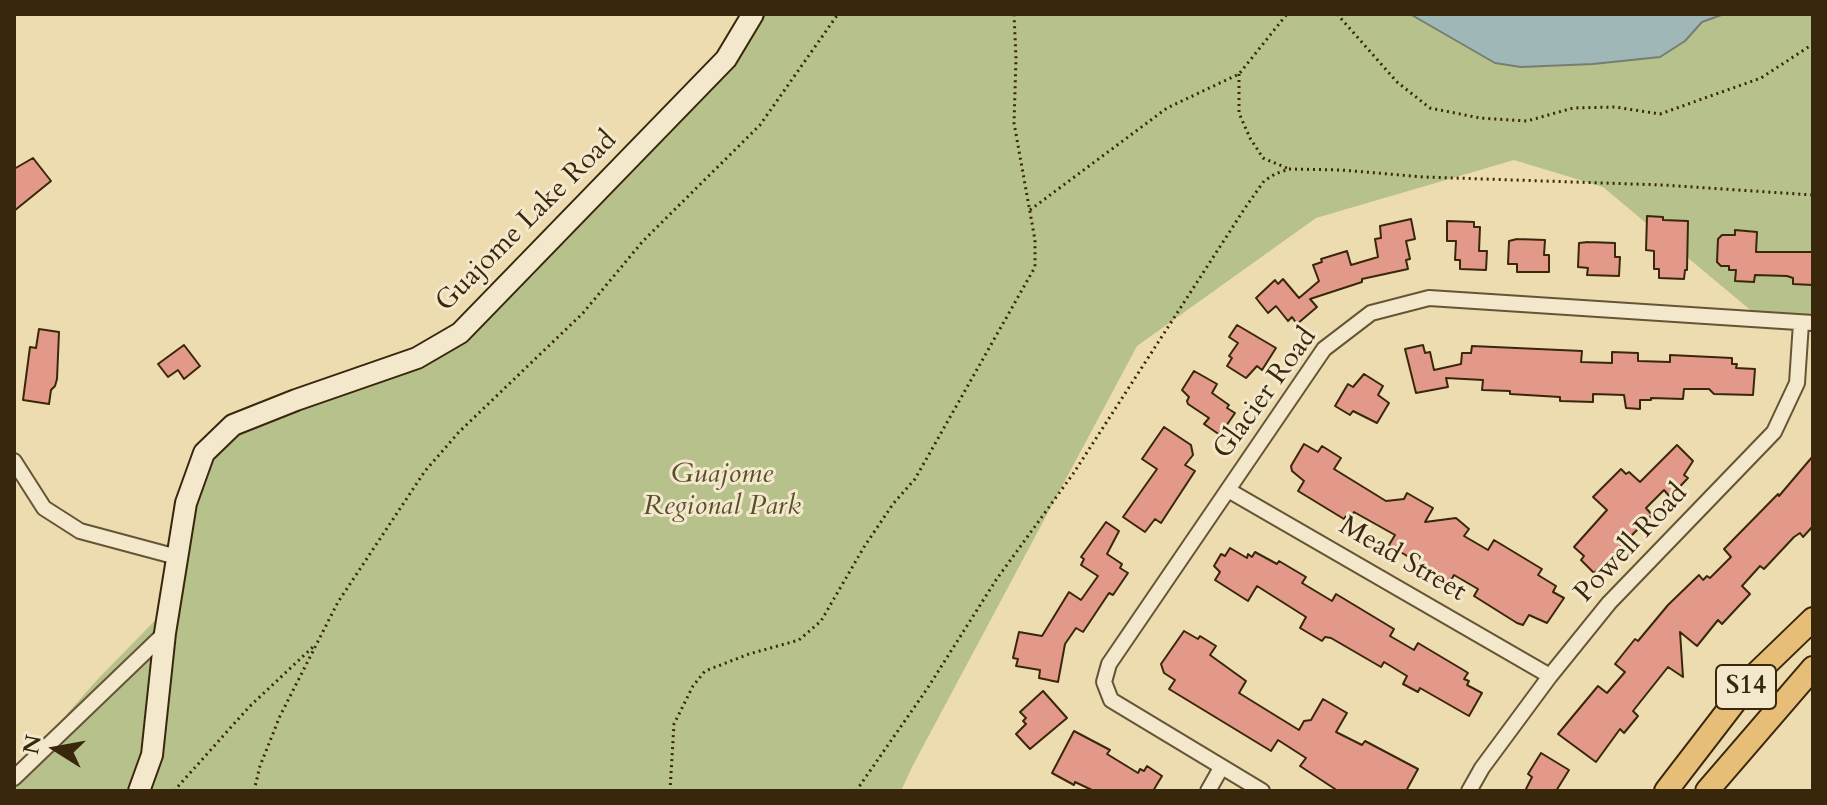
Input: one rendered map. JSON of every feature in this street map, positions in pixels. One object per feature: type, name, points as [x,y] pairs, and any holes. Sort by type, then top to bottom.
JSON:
[{"type":"main road","name":"S14","points":[[1666,791],[1756,674],[1813,619]]},
{"type":"main road","points":[[1707,791],[1813,668]]},
{"type":"street","name":"Guajome Lake Road","points":[[139,791],[152,755],[165,633],[186,503],[204,453],[233,425],[417,358],[460,333],[726,59],[753,14]]},
{"type":"street","name":"Glacier Road","points":[[1221,768],[1111,700],[1104,682],[1109,664],[1324,349],[1371,313],[1429,298],[1807,323]]},
{"type":"street","name":"Powell Road","points":[[1469,791],[1482,768],[1550,676],[1609,603],[1774,432],[1797,383],[1807,323]]},
{"type":"street","points":[[14,461],[44,508],[80,531],[177,557]]},
{"type":"street","name":"Mead Street","points":[[1228,490],[1550,676]]},
{"type":"street","points":[[14,778],[165,633]]},
{"type":"street","points":[[1208,791],[1221,768],[1262,791]]},
{"type":"path","points":[[254,791],[280,716],[338,602],[425,471],[459,432],[583,313],[643,241],[760,125],[838,14]]},
{"type":"path","points":[[670,791],[674,724],[699,679],[705,671],[738,658],[799,640],[821,621],[864,547],[893,504],[915,479],[1035,267],[1035,240],[1014,123],[1014,14]]},
{"type":"path","points":[[1030,210],[1167,108],[1239,74],[1287,14]]},
{"type":"path","points":[[1337,14],[1397,82],[1430,108],[1480,118],[1527,121],[1573,108],[1615,107],[1660,114],[1761,78],[1813,44]]},
{"type":"path","points":[[1239,74],[1239,113],[1250,138],[1263,158],[1289,169],[1663,185],[1813,195]]},
{"type":"path","points":[[856,791],[927,689],[996,580],[1073,474],[1245,208],[1264,181],[1289,169]]},
{"type":"path","points":[[174,791],[249,707],[317,642]]},
{"type":"green space","name":"Guajome Regional Park","points":[[752,14],[1813,14],[1813,315],[1754,313],[1603,187],[1514,160],[1316,218],[1137,346],[901,791],[14,791],[14,774],[97,680],[176,599],[196,473],[212,442],[424,355],[726,61]]},
{"type":"water","points":[[1410,14],[1724,14],[1702,22],[1685,41],[1660,57],[1521,67],[1495,63]]},
{"type":"building","points":[[33,158],[51,181],[14,211],[14,169]]},
{"type":"building","points":[[1647,216],[1688,221],[1684,279],[1659,278],[1659,269],[1654,269],[1654,251],[1646,250]]},
{"type":"building","points":[[1411,219],[1415,239],[1406,241],[1410,259],[1406,260],[1408,269],[1362,279],[1362,282],[1310,299],[1317,307],[1297,324],[1292,317],[1288,321],[1276,306],[1268,313],[1256,298],[1275,280],[1278,284],[1283,279],[1299,298],[1319,281],[1313,265],[1322,262],[1321,259],[1347,251],[1351,265],[1378,257],[1375,239],[1381,238],[1380,226]]},
{"type":"building","points":[[1447,221],[1474,222],[1474,227],[1480,227],[1479,251],[1487,251],[1486,270],[1460,269],[1460,260],[1455,260],[1456,241],[1447,241]]},
{"type":"building","points":[[1735,230],[1757,232],[1756,252],[1813,252],[1813,285],[1793,284],[1793,278],[1787,276],[1755,275],[1754,282],[1735,281],[1736,270],[1729,270],[1729,266],[1721,266],[1717,262],[1718,239],[1722,235],[1735,235]]},
{"type":"building","points":[[1545,240],[1544,255],[1549,255],[1549,272],[1517,272],[1517,264],[1508,264],[1509,241]]},
{"type":"building","points":[[1579,243],[1615,243],[1615,257],[1620,257],[1619,276],[1587,275],[1588,268],[1578,267]]},
{"type":"building","points":[[1237,325],[1276,348],[1262,370],[1257,366],[1246,378],[1227,366],[1232,358],[1229,356],[1238,343],[1229,337]]},
{"type":"building","points":[[39,329],[59,332],[57,379],[49,404],[23,400],[30,347],[36,348]]},
{"type":"building","points":[[184,345],[200,366],[184,379],[178,370],[168,377],[158,364]]},
{"type":"building","points":[[1423,345],[1425,353],[1430,352],[1434,370],[1461,364],[1462,353],[1471,353],[1472,346],[1582,351],[1581,362],[1612,363],[1612,352],[1638,353],[1638,361],[1670,362],[1670,355],[1732,358],[1732,364],[1737,364],[1736,368],[1755,369],[1753,395],[1684,389],[1683,399],[1640,400],[1640,409],[1626,408],[1624,395],[1593,394],[1593,402],[1560,401],[1560,397],[1482,390],[1483,380],[1446,378],[1448,387],[1416,393],[1405,349]]},
{"type":"building","points":[[1194,371],[1217,384],[1212,393],[1235,413],[1220,435],[1204,424],[1209,418],[1188,404],[1189,397],[1182,390]]},
{"type":"building","points":[[1364,374],[1383,386],[1378,395],[1389,403],[1377,423],[1353,411],[1350,415],[1335,406],[1348,384],[1353,387]]},
{"type":"building","points":[[1164,427],[1191,445],[1193,455],[1185,465],[1195,471],[1161,523],[1155,519],[1145,532],[1123,517],[1157,469],[1142,459]]},
{"type":"building","points":[[1304,444],[1318,452],[1322,446],[1341,458],[1334,469],[1386,501],[1404,499],[1407,493],[1433,508],[1425,522],[1456,518],[1469,529],[1464,536],[1488,550],[1494,540],[1542,569],[1538,575],[1556,586],[1553,592],[1564,598],[1547,623],[1529,615],[1523,625],[1517,623],[1474,596],[1478,589],[1454,575],[1450,582],[1389,545],[1395,535],[1354,512],[1352,516],[1348,513],[1344,519],[1298,491],[1304,481],[1292,471],[1291,466]]},
{"type":"building","points":[[1677,445],[1693,461],[1684,475],[1688,478],[1670,497],[1664,490],[1646,508],[1652,515],[1594,573],[1581,560],[1584,556],[1574,547],[1607,510],[1593,497],[1621,469],[1640,482]]},
{"type":"building","points":[[1813,456],[1813,526],[1803,537],[1800,533],[1794,537],[1764,569],[1760,566],[1742,586],[1750,594],[1722,624],[1718,620],[1697,646],[1680,632],[1683,677],[1668,667],[1633,711],[1638,716],[1624,733],[1620,729],[1596,762],[1558,734],[1598,686],[1607,693],[1625,672],[1615,664],[1635,639],[1638,641],[1668,605],[1699,575],[1703,580],[1707,576],[1710,578],[1731,557],[1724,549],[1779,496]]},
{"type":"building","points":[[1106,522],[1119,531],[1107,554],[1122,564],[1120,568],[1128,573],[1113,595],[1109,593],[1083,632],[1076,628],[1065,644],[1058,682],[1039,678],[1040,670],[1016,666],[1018,659],[1013,658],[1019,632],[1042,636],[1069,592],[1081,600],[1098,576],[1081,565],[1084,559],[1081,557]]},
{"type":"building","points":[[1230,548],[1247,558],[1248,554],[1252,557],[1255,552],[1277,564],[1279,561],[1306,577],[1302,583],[1332,601],[1336,594],[1394,629],[1390,636],[1414,650],[1418,643],[1468,673],[1464,679],[1469,681],[1467,685],[1482,693],[1469,716],[1420,688],[1418,692],[1403,684],[1407,676],[1384,662],[1381,667],[1331,638],[1325,637],[1322,641],[1300,628],[1306,617],[1257,586],[1248,601],[1215,580],[1220,572],[1214,566],[1221,554],[1225,556]]},
{"type":"building","points":[[1184,631],[1216,646],[1210,655],[1246,681],[1239,693],[1299,730],[1304,721],[1311,720],[1323,699],[1347,713],[1336,732],[1362,745],[1365,741],[1418,769],[1406,791],[1338,791],[1300,766],[1306,758],[1278,740],[1271,751],[1169,689],[1175,680],[1164,673],[1161,664]]},
{"type":"building","points":[[1043,691],[1067,718],[1030,749],[1016,734],[1026,724],[1023,721],[1026,718],[1020,712]]},
{"type":"building","points":[[1074,731],[1110,750],[1107,754],[1138,773],[1147,766],[1162,776],[1153,791],[1094,791],[1052,773]]},
{"type":"building","points":[[1541,753],[1569,770],[1556,791],[1525,791],[1532,777],[1528,774]]}]
